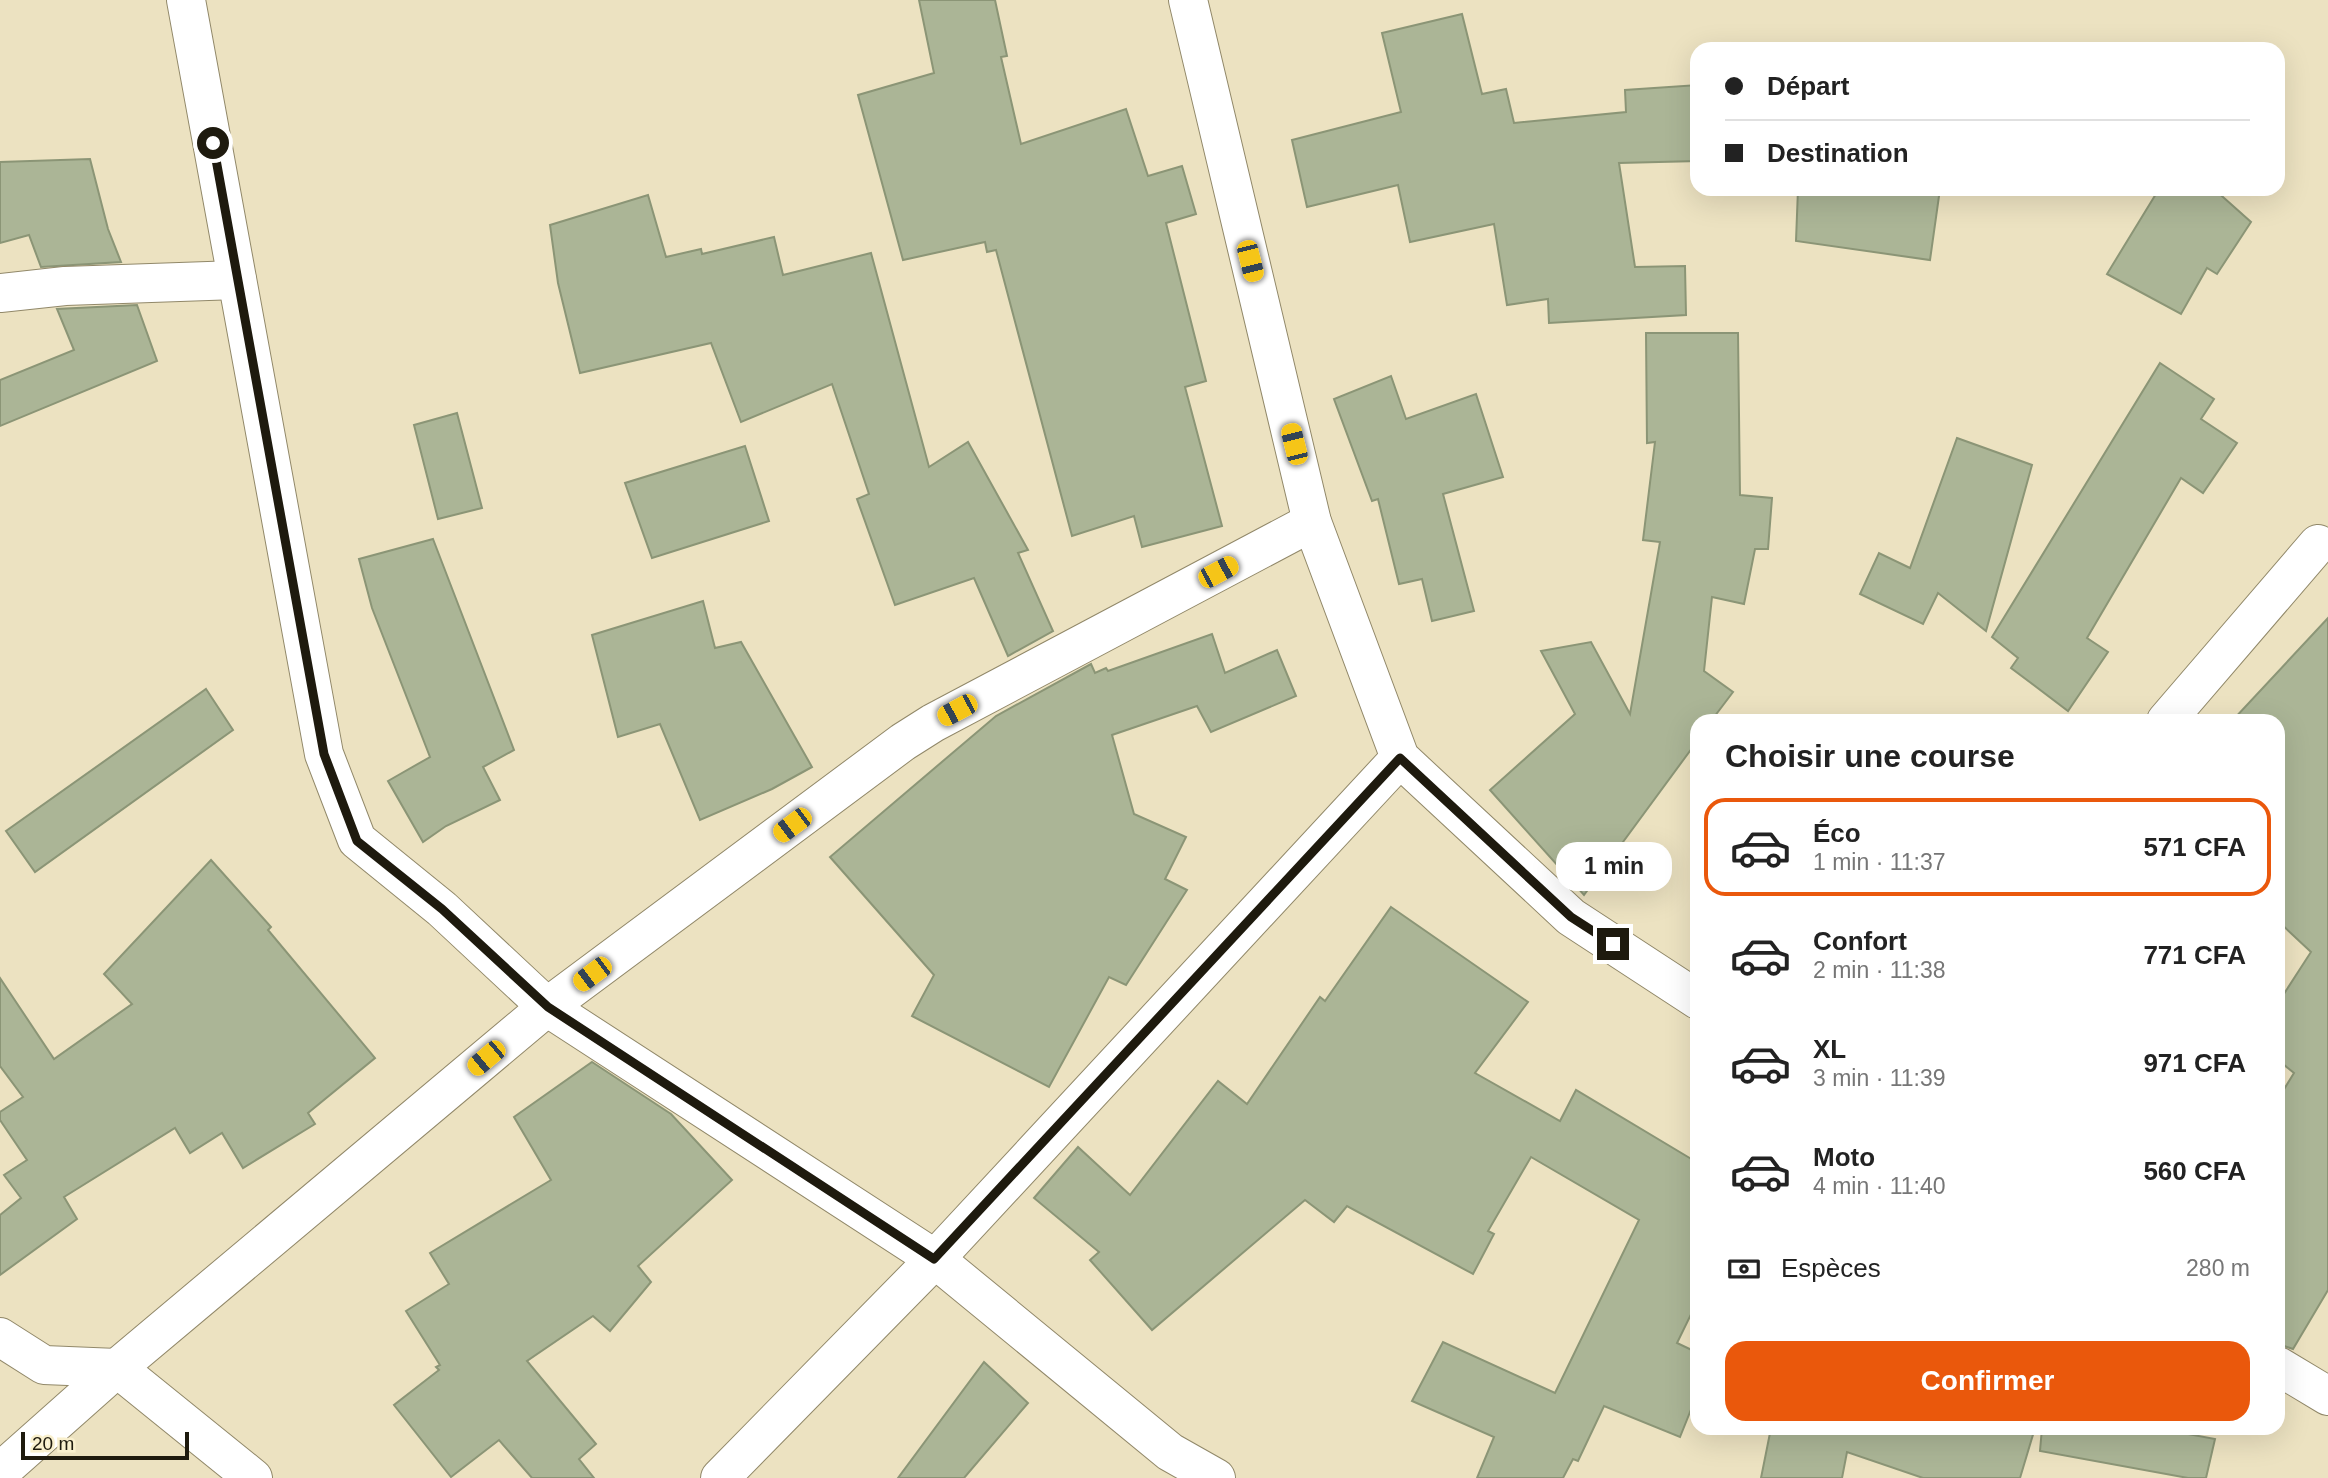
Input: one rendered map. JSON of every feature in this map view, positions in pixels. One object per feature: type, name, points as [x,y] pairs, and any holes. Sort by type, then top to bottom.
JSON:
[{"type":"street","points":[[186,0],[324,754],[357,841],[442,909],[548,1007],[934,1259],[1170,1452],[1216,1478]]},
{"type":"street","points":[[1188,0],[1312,522],[1400,758],[1571,917],[1690,995]]},
{"type":"street","points":[[0,293],[65,286],[237,280]]},
{"type":"street","points":[[0,1472],[117,1368],[548,1007],[933,723],[1312,522]]},
{"type":"street","points":[[2172,714],[2318,544]]},
{"type":"street","points":[[720,1478],[934,1259],[1400,758]]},
{"type":"street","points":[[0,1338],[44,1365],[117,1368],[253,1478]]},
{"type":"street","points":[[2285,1370],[2328,1396]]},
{"type":"building","points":[[919,0],[995,0],[1007,56],[1001,57],[1021,144],[1126,109],[1148,176],[1182,166],[1196,214],[1166,223],[1206,381],[1185,387],[1222,526],[1142,547],[1134,516],[1072,536],[996,250],[987,252],[985,242],[903,260],[858,95],[934,73]]},
{"type":"building","points":[[1462,14],[1482,94],[1506,89],[1514,123],[1626,112],[1625,90],[1690,86],[1690,161],[1619,163],[1635,267],[1685,266],[1686,315],[1549,323],[1548,299],[1507,305],[1494,224],[1410,242],[1398,185],[1307,207],[1292,140],[1401,112],[1382,33]]},
{"type":"building","points":[[90,159],[108,229],[121,262],[41,267],[29,235],[0,243],[0,162]]},
{"type":"building","points":[[648,195],[666,257],[701,249],[702,254],[774,237],[783,275],[871,253],[929,467],[968,442],[1028,550],[1018,553],[1053,631],[1008,656],[974,578],[895,605],[857,499],[869,494],[832,384],[741,422],[711,343],[580,373],[558,283],[550,225]]},
{"type":"building","points":[[1798,196],[1939,196],[1930,260],[1796,241]]},
{"type":"building","points":[[2155,196],[2222,196],[2251,222],[2217,274],[2207,268],[2181,314],[2107,274]]},
{"type":"building","points":[[137,305],[157,361],[0,426],[0,380],[74,350],[57,309]]},
{"type":"building","points":[[1646,333],[1738,333],[1740,495],[1772,498],[1768,549],[1755,549],[1744,604],[1712,597],[1704,671],[1733,692],[1716,714],[1690,714],[1690,751],[1584,895],[1490,790],[1575,714],[1541,651],[1591,642],[1630,714],[1660,542],[1643,540],[1655,442],[1647,443]]},
{"type":"building","points":[[2160,363],[2214,399],[2201,419],[2237,443],[2203,493],[2181,478],[2087,638],[2108,652],[2068,711],[2011,668],[2018,658],[1992,637]]},
{"type":"building","points":[[1391,376],[1406,419],[1476,394],[1503,477],[1443,494],[1474,611],[1432,621],[1422,579],[1399,584],[1378,499],[1372,501],[1334,399]]},
{"type":"building","points":[[457,413],[482,508],[438,519],[414,425]]},
{"type":"building","points":[[1957,438],[2032,465],[1986,631],[1938,593],[1923,624],[1860,594],[1879,553],[1910,568]]},
{"type":"building","points":[[745,446],[769,521],[652,558],[625,483]]},
{"type":"building","points":[[433,539],[514,750],[483,767],[500,800],[446,826],[423,842],[388,781],[430,757],[372,608],[359,559]]},
{"type":"building","points":[[703,601],[715,648],[741,642],[812,767],[772,789],[700,820],[660,724],[618,737],[592,635]]},
{"type":"building","points":[[2328,618],[2328,1290],[2293,1349],[2285,1346],[2285,1088],[2294,1073],[2285,1066],[2285,992],[2311,952],[2285,928],[2285,714],[2239,714]]},
{"type":"building","points":[[1212,634],[1225,673],[1277,650],[1296,696],[1211,732],[1197,706],[1112,735],[1134,814],[1186,837],[1165,879],[1187,890],[1126,985],[1109,977],[1049,1087],[912,1016],[934,975],[830,857],[996,716],[1091,664],[1095,673],[1106,668],[1108,671]]},
{"type":"building","points":[[206,689],[233,730],[35,872],[6,831]]},
{"type":"building","points":[[211,860],[271,927],[268,930],[375,1058],[308,1113],[315,1124],[243,1168],[222,1133],[190,1153],[175,1128],[64,1197],[77,1219],[0,1275],[0,1215],[21,1198],[4,1175],[27,1160],[0,1120],[0,1112],[23,1097],[0,1066],[0,978],[54,1059],[132,1004],[104,974]]},
{"type":"building","points":[[1391,907],[1528,1002],[1475,1073],[1560,1121],[1576,1090],[1690,1158],[1690,1316],[1677,1343],[1690,1349],[1690,1412],[1680,1437],[1604,1406],[1578,1461],[1573,1459],[1563,1478],[1477,1478],[1494,1437],[1412,1401],[1443,1342],[1555,1393],[1639,1220],[1531,1157],[1488,1231],[1494,1234],[1473,1274],[1347,1206],[1334,1222],[1305,1200],[1152,1330],[1090,1260],[1099,1252],[1034,1198],[1078,1147],[1130,1195],[1218,1081],[1247,1104],[1320,997],[1325,1001]]},
{"type":"building","points":[[592,1062],[671,1114],[732,1180],[638,1266],[651,1282],[610,1331],[593,1316],[527,1361],[596,1444],[579,1459],[594,1478],[532,1478],[499,1440],[451,1477],[394,1405],[439,1370],[436,1367],[440,1365],[406,1311],[449,1284],[430,1253],[551,1180],[514,1117]]},
{"type":"building","points":[[984,1362],[1028,1403],[964,1478],[898,1478]]},
{"type":"building","points":[[1770,1435],[2033,1435],[2020,1478],[1923,1478],[1847,1452],[1842,1478],[1761,1478]]},
{"type":"building","points":[[2041,1435],[2194,1435],[2215,1439],[2206,1478],[2188,1478],[2040,1451]]},
{"type":"route","points":[[213,143],[324,754],[357,841],[442,909],[548,1007],[934,1259],[1400,758],[1480,836],[1571,917],[1613,944]]}]
